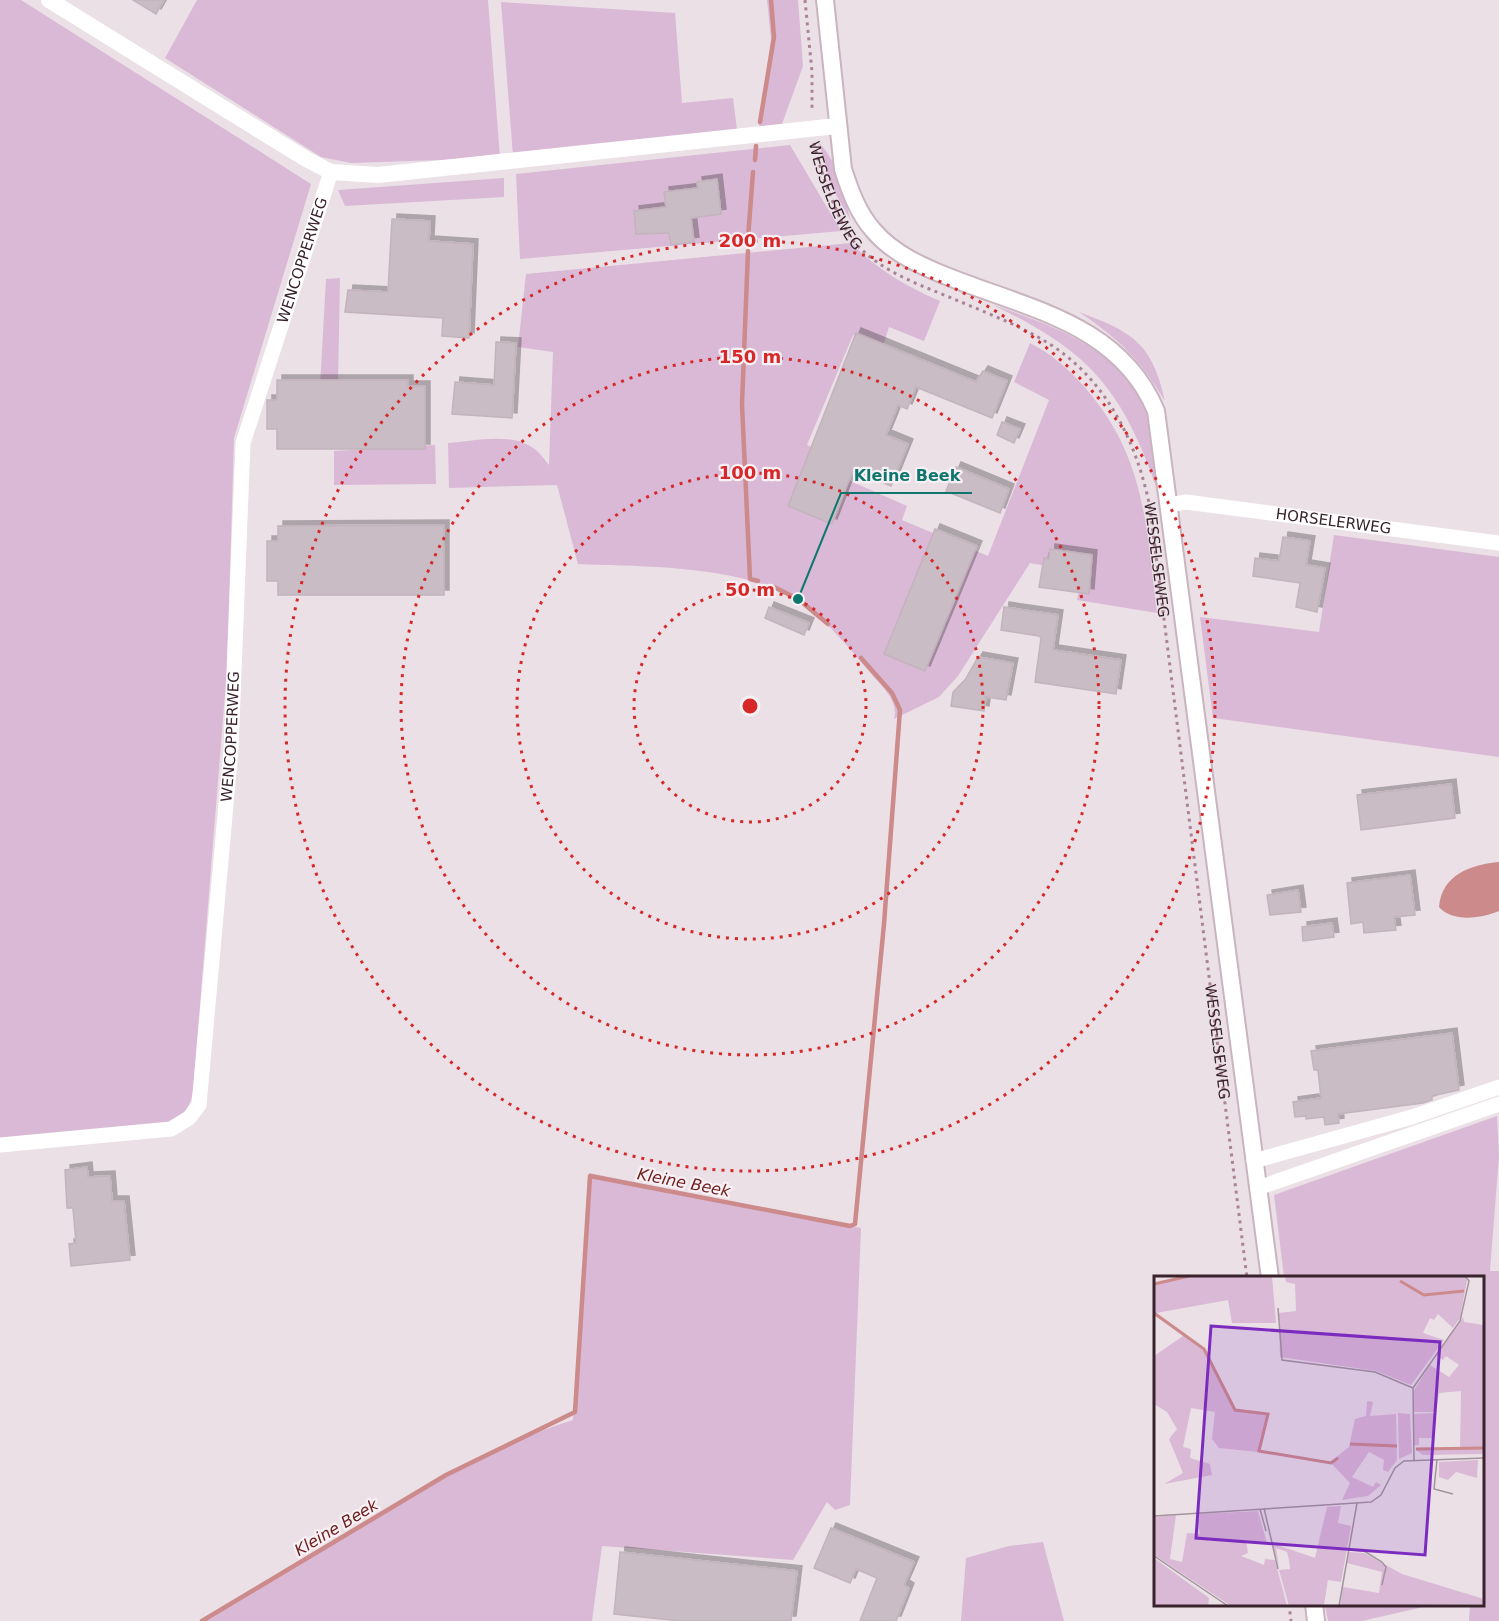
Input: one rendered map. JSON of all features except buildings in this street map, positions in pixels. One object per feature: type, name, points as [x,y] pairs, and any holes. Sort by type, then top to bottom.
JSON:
[{"type":"main road","points":[[49,0],[306,159],[330,171],[378,175],[837,126]]},
{"type":"main road","name":"WESSELSEWEG","points":[[825,0],[843,169],[850,193],[873,230],[889,245],[932,270],[1088,332],[1123,358],[1140,378],[1156,411],[1270,1276]]},
{"type":"main road","points":[[1314,1606],[1316,1621]]},
{"type":"street","name":"WENCOPPERWEG","points":[[0,1145],[171,1129],[189,1118],[199,1105],[231,749],[243,444],[330,171]]},
{"type":"street","name":"HORSELERWEG","points":[[1169,505],[1186,502],[1499,543]]},
{"type":"street","points":[[1254,1161],[1412,1117],[1499,1087]]},
{"type":"street","points":[[1258,1188],[1499,1104]]},
{"type":"path","name":"WESSELSEWEG","points":[[805,0],[812,72],[812,129],[822,176],[854,242],[891,273],[1018,326],[1049,344],[1085,372],[1125,428],[1143,474],[1150,508],[1247,1276]]},
{"type":"path","points":[[1289,1606],[1291,1621]]},
{"type":"shaded area","points":[[0,0],[21,0],[311,184],[234,438],[227,669],[193,1092],[184,1112],[166,1125],[0,1141]]},
{"type":"shaded area","points":[[197,0],[488,0],[500,158],[351,163],[321,157],[165,58]]},
{"type":"shaded area","points":[[767,0],[798,0],[803,66],[782,124],[759,127],[771,39]]},
{"type":"shaded area","points":[[501,2],[675,13],[682,103],[733,98],[737,130],[513,156]]},
{"type":"shaded area","points":[[819,143],[836,169],[851,221],[831,186]]},
{"type":"shaded area","points":[[790,145],[841,231],[520,259],[516,174]]},
{"type":"shaded area","points":[[504,178],[504,197],[345,206],[338,190]]},
{"type":"shaded area","points":[[851,243],[892,276],[940,301],[924,341],[889,327],[883,346],[853,335],[807,445],[836,459],[832,473],[907,506],[902,520],[988,556],[1049,400],[1014,382],[1030,343],[1053,358],[1081,383],[1106,416],[1121,442],[1132,468],[1146,523],[1157,613],[1077,600],[1082,573],[1030,563],[958,676],[939,697],[894,719],[894,705],[882,686],[825,623],[810,609],[787,594],[760,583],[699,571],[578,564],[557,485],[449,488],[448,443],[482,439],[517,441],[537,451],[549,465],[553,352],[518,347],[526,274]]},
{"type":"shaded area","points":[[340,278],[338,385],[320,386],[326,279]]},
{"type":"shaded area","points":[[993,305],[1048,325],[1083,343],[1099,353],[1128,380],[1142,398],[1150,421],[1160,497],[1133,430],[1118,403],[1101,380],[1081,359],[1057,341]]},
{"type":"shaded area","points":[[1079,312],[1113,326],[1137,342],[1154,365],[1165,401],[1147,373],[1128,351],[1106,331]]},
{"type":"shaded area","points":[[435,445],[436,484],[334,485],[334,451]]},
{"type":"shaded area","points":[[1334,535],[1499,557],[1499,757],[1213,718],[1200,617],[1319,632]]},
{"type":"shaded area","points":[[1499,862],[1499,911],[1468,918],[1452,915],[1439,907],[1445,887],[1460,873],[1479,865]]},
{"type":"shaded area","points":[[1497,1116],[1499,1156],[1490,1271],[1499,1271],[1499,1621],[1469,1621],[1470,1606],[1484,1606],[1484,1276],[1284,1276],[1274,1195]]},
{"type":"shaded area","points":[[589,1173],[861,1228],[850,1505],[835,1510],[827,1502],[793,1560],[602,1546],[592,1621],[203,1621],[317,1550],[432,1483],[501,1448],[573,1420]]},
{"type":"shaded area","points":[[1043,1542],[1064,1621],[961,1621],[966,1558],[1009,1546]]},
{"type":"shaded area","points":[[1325,1606],[1428,1606],[1362,1621],[1328,1621]]},
{"type":"waterway","name":"Kleine Beek","points":[[760,122],[774,37],[771,0]]},
{"type":"waterway","name":"Kleine Beek","points":[[755,160],[756,146]]},
{"type":"waterway","name":"Kleine Beek","points":[[748,238],[753,172]]},
{"type":"waterway","name":"Kleine Beek","points":[[748,251],[742,404],[750,579],[758,581]]},
{"type":"waterway","name":"Kleine Beek","points":[[774,587],[798,599],[828,624]]},
{"type":"waterway","name":"Kleine Beek","points":[[202,1621],[446,1475],[575,1412],[590,1176],[850,1226],[855,1224],[884,924],[900,710],[892,693],[861,658]]},
{"type":"place","name":"Kleine Beek","points":[[798,599]]}]
